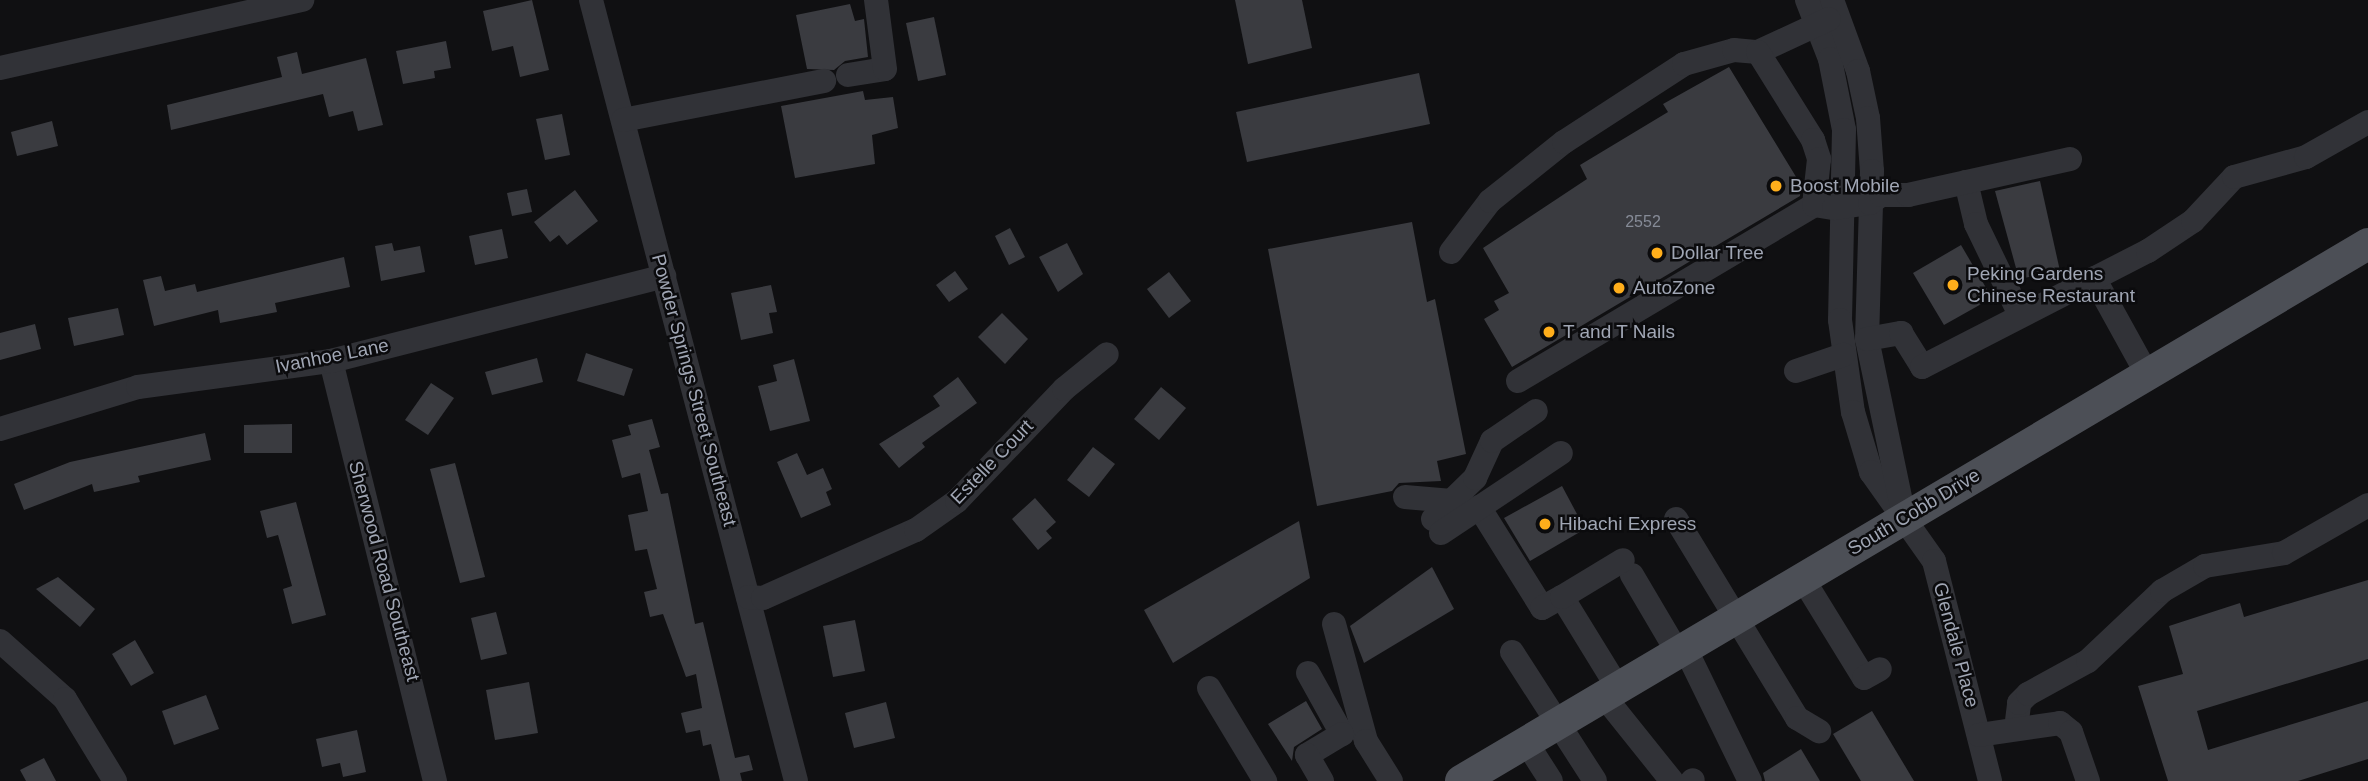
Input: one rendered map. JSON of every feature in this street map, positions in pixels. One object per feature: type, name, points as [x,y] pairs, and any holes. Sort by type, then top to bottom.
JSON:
[{"type":"main road","name":"South Cobb Drive","points":[[1469,779],[1526,742],[1905,516],[2368,244]]},
{"type":"street","points":[[0,68],[302,0]]},
{"type":"street","name":"Powder Springs Street Southeast","points":[[591,0],[796,781]]},
{"type":"street","points":[[623,120],[886,69],[876,0]]},
{"type":"street","points":[[1807,0],[1842,108],[1845,205],[1843,355],[1871,472],[1905,516]]},
{"type":"street","points":[[1451,252],[1490,201],[1575,135],[1684,64],[1734,50],[1758,52],[1816,26],[1835,7],[1864,94],[1870,203],[1867,339],[1882,431],[1905,516]]},
{"type":"street","points":[[1758,52],[1813,140],[1818,159],[1814,205]]},
{"type":"street","points":[[1867,339],[1901,333],[1922,367],[2185,228],[2234,177],[2306,157],[2368,122]]},
{"type":"street","points":[[1518,381],[1814,205],[1870,203],[1881,195],[1908,195],[2070,159]]},
{"type":"street","points":[[1966,181],[1976,224],[2020,313]]},
{"type":"street","name":"Ivanhoe Lane","points":[[0,429],[138,387],[331,361],[664,276]]},
{"type":"street","points":[[2094,278],[2147,374]]},
{"type":"street","name":"Estelle Court","points":[[748,597],[775,594],[916,530],[957,501],[1064,389],[1107,354]]},
{"type":"street","points":[[1796,371],[1843,355]]},
{"type":"street","name":"Sherwood Road Southeast","points":[[331,361],[435,781]]},
{"type":"street","points":[[1536,411],[1492,441],[1475,478],[1452,501],[1437,526],[1479,507],[1561,453]]},
{"type":"street","points":[[1405,497],[1452,501]]},
{"type":"street","points":[[2016,729],[2019,703],[2028,694],[2088,661],[2162,591],[2231,558],[2284,553],[2368,505]]},
{"type":"street","points":[[1479,507],[1542,608],[1628,567],[1681,651],[1750,781]]},
{"type":"street","name":"Glendale Place","points":[[1905,516],[1934,561],[1947,630],[1979,735],[1985,780]]},
{"type":"street","points":[[1676,519],[1797,718],[1819,731]]},
{"type":"street","points":[[1803,579],[1864,678],[1880,669]]},
{"type":"street","points":[[1562,597],[1611,691],[1672,781]]},
{"type":"street","points":[[1334,624],[1366,741],[1391,781]]},
{"type":"street","points":[[0,641],[65,699],[115,781]]},
{"type":"street","points":[[1512,652],[1595,781]]},
{"type":"street","points":[[1308,673],[1342,734],[1307,755],[1322,781]]},
{"type":"street","points":[[1209,688],[1265,781]]},
{"type":"street","points":[[1979,735],[2052,722],[2066,726],[2088,781]]},
{"type":"street","points":[[1526,742],[1550,781]]},
{"type":"building","points":[[532,0],[549,70],[520,77],[513,46],[492,51],[483,11]]},
{"type":"building","points":[[1235,0],[1302,0],[1312,48],[1248,64]]},
{"type":"building","points":[[850,4],[855,21],[864,19],[868,57],[845,61],[834,70],[807,69],[796,15]]},
{"type":"building","points":[[934,17],[946,75],[918,81],[906,23]]},
{"type":"building","points":[[446,41],[451,68],[434,71],[435,78],[403,84],[396,51]]},
{"type":"building","points":[[297,52],[302,74],[366,58],[383,125],[358,131],[353,111],[329,117],[323,94],[171,130],[167,105],[282,77],[277,57]]},
{"type":"building","points":[[1729,67],[1801,185],[1800,196],[1512,367],[1484,319],[1499,310],[1494,301],[1509,293],[1483,248],[1587,179],[1580,165],[1668,112],[1663,104]]},
{"type":"building","points":[[1419,73],[1430,124],[1247,162],[1236,112]]},
{"type":"building","points":[[863,91],[865,100],[893,97],[898,128],[872,135],[875,164],[795,178],[781,106]]},
{"type":"building","points":[[562,114],[570,155],[545,160],[536,119]]},
{"type":"building","points":[[52,121],[58,146],[17,156],[11,132]]},
{"type":"building","points":[[2040,181],[2060,271],[2019,279],[1995,191]]},
{"type":"building","points":[[527,189],[532,212],[512,216],[507,193]]},
{"type":"building","points":[[575,190],[598,221],[567,245],[559,235],[550,242],[534,222]]},
{"type":"building","points":[[1412,222],[1427,302],[1435,299],[1466,454],[1437,461],[1441,481],[1399,483],[1392,491],[1317,506],[1268,249]]},
{"type":"building","points":[[1010,228],[1025,257],[1009,265],[995,236]]},
{"type":"building","points":[[502,229],[508,258],[475,265],[469,236]]},
{"type":"building","points":[[392,243],[394,251],[420,246],[425,272],[381,281],[375,246]]},
{"type":"building","points":[[1067,243],[1083,274],[1058,292],[1039,257]]},
{"type":"building","name":"Peking Gardens Chinese Restaurant","points":[[1961,245],[1992,298],[1944,325],[1913,273]]},
{"type":"building","points":[[344,257],[350,287],[275,303],[277,312],[220,323],[218,310],[154,326],[143,280],[161,276],[165,291],[195,284],[197,292]]},
{"type":"building","points":[[955,271],[968,289],[949,302],[936,285]]},
{"type":"building","points":[[1169,272],[1191,301],[1169,318],[1147,289]]},
{"type":"building","points":[[771,285],[777,312],[769,313],[773,333],[741,340],[731,293]]},
{"type":"building","points":[[118,308],[124,335],[74,346],[68,318]]},
{"type":"building","points":[[1002,313],[1028,339],[1005,364],[978,337]]},
{"type":"building","points":[[35,324],[41,349],[0,360],[0,333]]},
{"type":"building","points":[[586,353],[633,369],[624,396],[577,381]]},
{"type":"building","points":[[537,358],[543,382],[492,395],[485,372]]},
{"type":"building","points":[[794,359],[810,421],[770,431],[758,386],[777,381],[773,365]]},
{"type":"building","points":[[958,377],[977,403],[922,443],[925,447],[899,468],[879,444],[940,406],[933,396]]},
{"type":"building","points":[[431,383],[454,398],[428,435],[405,420]]},
{"type":"building","points":[[1161,387],[1186,408],[1159,440],[1134,419]]},
{"type":"building","points":[[652,419],[660,447],[649,450],[661,494],[668,493],[695,624],[703,622],[735,758],[749,755],[753,770],[740,773],[742,781],[720,781],[711,744],[703,746],[700,730],[686,733],[681,713],[702,708],[696,674],[686,677],[663,614],[650,617],[644,592],[657,589],[647,549],[635,551],[628,515],[648,511],[640,473],[622,478],[612,440],[631,435],[628,425]]},
{"type":"building","points":[[292,424],[292,453],[244,453],[244,425]]},
{"type":"building","points":[[205,433],[211,460],[138,476],[140,482],[94,492],[92,484],[24,510],[14,484],[70,462]]},
{"type":"building","points":[[1093,447],[1115,464],[1089,497],[1067,480]]},
{"type":"building","points":[[797,453],[807,475],[823,468],[832,489],[826,492],[831,505],[801,518],[777,462]]},
{"type":"building","points":[[455,463],[485,577],[460,583],[430,469]]},
{"type":"building","name":"Hibachi Express","points":[[1562,486],[1585,529],[1530,561],[1504,518]]},
{"type":"building","points":[[1035,498],[1056,522],[1046,531],[1052,538],[1038,550],[1012,519]]},
{"type":"building","points":[[296,502],[326,615],[292,624],[283,589],[292,586],[282,549],[278,535],[267,538],[260,511]]},
{"type":"building","points":[[1299,521],[1310,578],[1173,663],[1144,610]]},
{"type":"building","points":[[1432,567],[1454,609],[1364,663],[1350,626]]},
{"type":"building","points":[[58,577],[95,609],[80,627],[36,589]]},
{"type":"building","points":[[2368,580],[2368,659],[2197,711],[2208,750],[2368,701],[2368,759],[2298,781],[2168,781],[2138,686],[2183,674],[2169,626],[2240,603],[2244,617]]},
{"type":"building","points":[[496,612],[507,654],[481,660],[471,618]]},
{"type":"building","points":[[855,620],[865,671],[833,677],[823,626]]},
{"type":"building","points":[[135,640],[154,673],[131,686],[112,654]]},
{"type":"building","points":[[529,682],[538,733],[495,740],[486,690]]},
{"type":"building","points":[[206,695],[219,729],[174,745],[162,711]]},
{"type":"building","points":[[1306,701],[1322,729],[1294,747],[1292,761],[1268,724]]},
{"type":"building","points":[[886,702],[895,738],[854,748],[845,713]]},
{"type":"building","points":[[1872,711],[1914,781],[1861,781],[1833,734]]},
{"type":"building","points":[[357,730],[366,772],[343,777],[340,763],[322,767],[316,739]]},
{"type":"building","points":[[1801,749],[1820,781],[1765,781],[1763,773]]},
{"type":"building","points":[[44,758],[56,781],[26,781],[20,770]]},
{"type":"place","name":"Boost Mobile","points":[[1776,186]]},
{"type":"place","name":"Dollar Tree","points":[[1657,253]]},
{"type":"place","name":"Peking Gardens Chinese Restaurant","points":[[1953,285]]},
{"type":"place","name":"AutoZone","points":[[1619,288]]},
{"type":"place","name":"T and T Nails","points":[[1549,332]]},
{"type":"place","name":"Hibachi Express","points":[[1545,524]]}]
